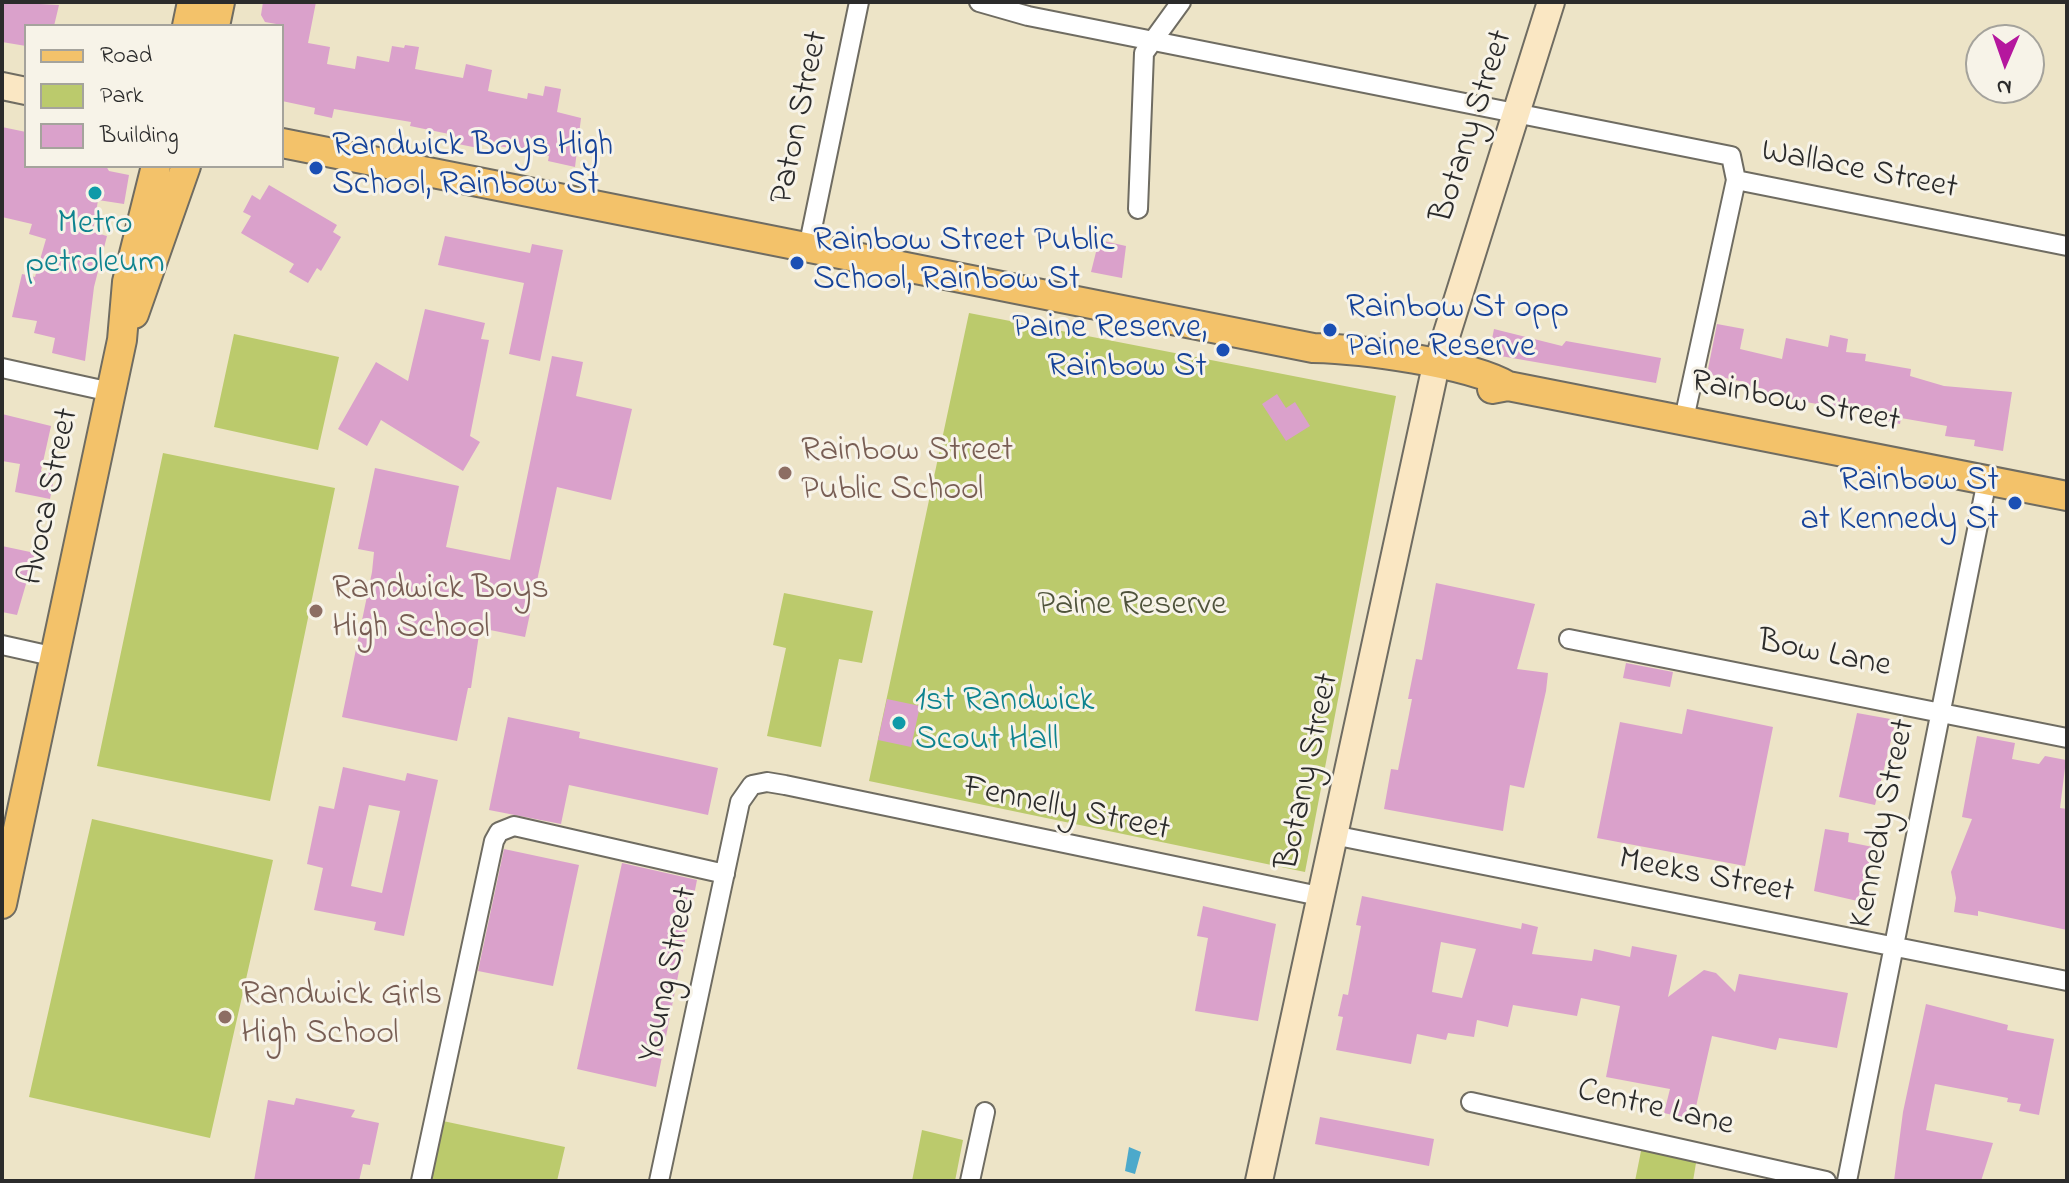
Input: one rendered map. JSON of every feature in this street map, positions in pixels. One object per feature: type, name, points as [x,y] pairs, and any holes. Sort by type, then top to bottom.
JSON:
[{"type":"main road","points":[[187,24],[192,2]]},
{"type":"main road","points":[[215,24],[220,2]]},
{"type":"main road","name":"Rainbow Street","points":[[284,143],[1313,348],[1350,349],[1435,372],[1486,390],[1508,386],[2067,496]]},
{"type":"main road","name":"Avoca Street","points":[[2,904],[122,340],[127,282],[156,168]]},
{"type":"main road","name":"Avoca Street","points":[[122,340],[146,286],[185,168]]},
{"type":"street","name":"Paton Street","points":[[808,248],[859,2]]},
{"type":"street","points":[[979,2],[1028,16],[1517,111]]},
{"type":"street","points":[[1138,209],[1144,53],[1151,39],[1181,2]]},
{"type":"street","name":"Botany Street","points":[[1259,1181],[1435,372],[1551,2]]},
{"type":"street","points":[[2,86],[24,91]]},
{"type":"street","name":"Wallace Street","points":[[1517,111],[1731,156],[1736,180],[2067,246]]},
{"type":"street","points":[[1684,419],[1736,180]]},
{"type":"street","points":[[2,368],[111,392]]},
{"type":"street","name":"Kennedy Street","points":[[1847,1181],[1987,480]]},
{"type":"street","name":"Bow Lane","points":[[1569,639],[2067,738]]},
{"type":"street","points":[[2,645],[56,657]]},
{"type":"street","name":"Fennelly Street","points":[[752,785],[767,782],[785,785],[1319,896]]},
{"type":"street","name":"Young Street","points":[[661,1181],[740,802],[752,785]]},
{"type":"street","points":[[421,1181],[494,841],[499,832],[514,826],[725,874]]},
{"type":"street","name":"Meeks Street","points":[[1333,835],[2067,981]]},
{"type":"street","name":"Centre Lane","points":[[1471,1102],[1826,1181]]},
{"type":"street","points":[[970,1181],[985,1112]]},
{"type":"green space","name":"Paine Reserve","points":[[969,313],[1396,396],[1305,872],[869,781]]},
{"type":"green space","points":[[234,334],[339,357],[318,450],[214,427]]},
{"type":"green space","points":[[163,453],[335,488],[270,801],[97,766]]},
{"type":"green space","points":[[784,593],[873,611],[862,663],[839,659],[821,747],[767,736],[786,648],[773,645]]},
{"type":"green space","points":[[92,819],[273,860],[210,1138],[29,1097]]},
{"type":"green space","points":[[443,1121],[565,1147],[557,1181],[430,1181]]},
{"type":"green space","points":[[922,1130],[963,1140],[955,1181],[912,1181]]},
{"type":"green space","points":[[1642,1146],[1697,1157],[1693,1181],[1635,1181]]},
{"type":"water","points":[[1129,1147],[1141,1152],[1135,1174],[1125,1171]]},
{"type":"building","points":[[2,2],[59,5],[54,24],[24,24],[24,46],[2,42]]},
{"type":"building","points":[[263,2],[316,2],[308,43],[330,47],[327,64],[355,69],[357,56],[389,62],[392,46],[404,48],[405,45],[419,47],[415,69],[463,78],[466,64],[492,70],[488,91],[527,99],[528,93],[543,96],[545,86],[561,89],[557,112],[581,118],[575,167],[548,161],[549,156],[513,148],[479,144],[478,148],[448,142],[449,134],[410,126],[411,122],[334,109],[332,118],[314,114],[315,108],[284,101],[284,24],[265,22],[261,15]]},
{"type":"building","points":[[2,127],[24,132],[24,168],[107,168],[129,175],[124,204],[98,200],[93,232],[107,236],[94,287],[85,361],[52,353],[55,338],[34,333],[37,321],[12,317],[22,274],[35,277],[46,239],[29,234],[32,224],[2,217]]},
{"type":"building","points":[[269,185],[337,225],[333,232],[341,237],[321,271],[317,268],[308,283],[289,272],[294,264],[241,233],[251,216],[243,212],[252,195],[260,200]]},
{"type":"building","points":[[445,236],[530,253],[532,244],[563,250],[540,361],[509,354],[524,283],[438,265]]},
{"type":"building","points":[[1099,240],[1126,246],[1122,278],[1091,272]]},
{"type":"building","points":[[425,309],[485,323],[481,339],[489,340],[470,436],[480,442],[463,471],[381,420],[367,446],[338,429],[376,362],[408,381]]},
{"type":"building","points":[[1717,324],[1744,329],[1740,349],[1782,359],[1786,338],[1828,347],[1830,335],[1848,339],[1846,352],[1866,354],[1865,361],[1911,369],[1910,376],[1944,386],[2012,392],[2003,451],[1974,446],[1975,440],[1945,436],[1947,426],[1901,418],[1900,424],[1874,418],[1874,414],[1749,392],[1743,389],[1744,382],[1707,374]]},
{"type":"building","points":[[1494,329],[1562,346],[1566,341],[1661,358],[1656,383],[1489,354]]},
{"type":"building","points":[[552,356],[583,362],[576,396],[632,409],[611,500],[557,487],[525,637],[480,628],[471,688],[468,688],[457,741],[342,717],[372,572],[374,552],[358,549],[375,468],[459,486],[446,547],[510,560]]},
{"type":"building","points":[[1277,394],[1286,408],[1295,402],[1310,426],[1286,441],[1262,404]]},
{"type":"building","points":[[2,414],[51,426],[41,471],[55,473],[50,499],[15,492],[20,464],[2,461]]},
{"type":"building","points":[[2,546],[35,553],[17,615],[2,612]]},
{"type":"building","points":[[1436,583],[1535,604],[1517,669],[1548,673],[1546,691],[1524,788],[1510,785],[1503,831],[1384,809],[1391,769],[1398,770],[1412,699],[1408,699],[1416,659],[1422,660]]},
{"type":"building","points":[[1626,663],[1673,672],[1670,687],[1623,678]]},
{"type":"building","name":"1st Randwick Scout Hall","points":[[887,699],[920,706],[911,747],[878,740]]},
{"type":"building","points":[[1687,709],[1773,727],[1745,866],[1597,838],[1620,722],[1682,734]]},
{"type":"building","points":[[1857,713],[1896,720],[1875,805],[1839,797]]},
{"type":"building","points":[[508,717],[580,732],[579,738],[718,768],[708,815],[569,785],[561,824],[489,810]]},
{"type":"building","points":[[1977,736],[2015,743],[2012,759],[2039,764],[2045,756],[2066,760],[2060,808],[2067,809],[2067,930],[1978,911],[1978,916],[1954,912],[1956,898],[1951,872],[1972,819],[1962,817]]},
{"type":"building","points":[[343,767],[405,781],[407,773],[438,780],[404,936],[374,930],[376,922],[314,910],[323,868],[307,864],[319,806],[334,809]],"holes":[[[369,805],[400,811],[382,893],[351,886]]]},
{"type":"building","points":[[1825,829],[1849,833],[1848,842],[1873,847],[1862,902],[1814,891]]},
{"type":"building","points":[[504,849],[579,865],[553,986],[478,971]]},
{"type":"building","points":[[622,863],[697,880],[656,1087],[577,1069]]},
{"type":"building","points":[[1362,896],[1521,929],[1522,923],[1538,927],[1532,954],[1592,961],[1594,949],[1630,957],[1632,946],[1677,955],[1668,997],[1704,970],[1716,973],[1735,992],[1739,974],[1848,993],[1837,1048],[1779,1038],[1776,1050],[1712,1036],[1693,1120],[1664,1113],[1670,1089],[1606,1077],[1620,1006],[1581,998],[1577,1016],[1513,1005],[1508,1027],[1477,1020],[1474,1037],[1448,1033],[1446,1040],[1417,1034],[1411,1064],[1336,1050],[1343,1017],[1338,1016],[1343,994],[1348,995],[1361,926],[1356,925]],"holes":[[[1441,942],[1476,949],[1462,998],[1432,992]]]},
{"type":"building","points":[[1203,906],[1276,924],[1258,1021],[1195,1011],[1208,938],[1197,936]]},
{"type":"building","points":[[1926,1004],[2008,1025],[2007,1030],[2054,1039],[2039,1115],[2019,1111],[2021,1104],[2007,1102],[2008,1098],[1935,1084],[1926,1130],[1993,1143],[1981,1181],[1894,1181],[1903,1112]]},
{"type":"building","points":[[296,1098],[355,1110],[351,1117],[379,1123],[370,1165],[363,1164],[359,1181],[254,1181],[268,1100],[294,1105]]},
{"type":"building","points":[[1320,1117],[1434,1139],[1429,1166],[1315,1144]]},
{"type":"place","name":"Randwick Boys High School, Rainbow St","points":[[316,168]]},
{"type":"place","name":"Metro petroleum","points":[[95,193]]},
{"type":"place","name":"Rainbow Street Public School, Rainbow St","points":[[797,263]]},
{"type":"place","name":"Rainbow St opp Paine Reserve","points":[[1330,330]]},
{"type":"place","name":"Paine Reserve, Rainbow St","points":[[1223,350]]},
{"type":"place","name":"Rainbow Street Public School","points":[[785,473]]},
{"type":"place","name":"Rainbow St at Kennedy St","points":[[2015,503]]},
{"type":"place","name":"Randwick Boys High School","points":[[316,611]]},
{"type":"place","name":"1st Randwick Scout Hall","points":[[899,723]]},
{"type":"place","name":"Randwick Girls High School","points":[[225,1017]]}]
